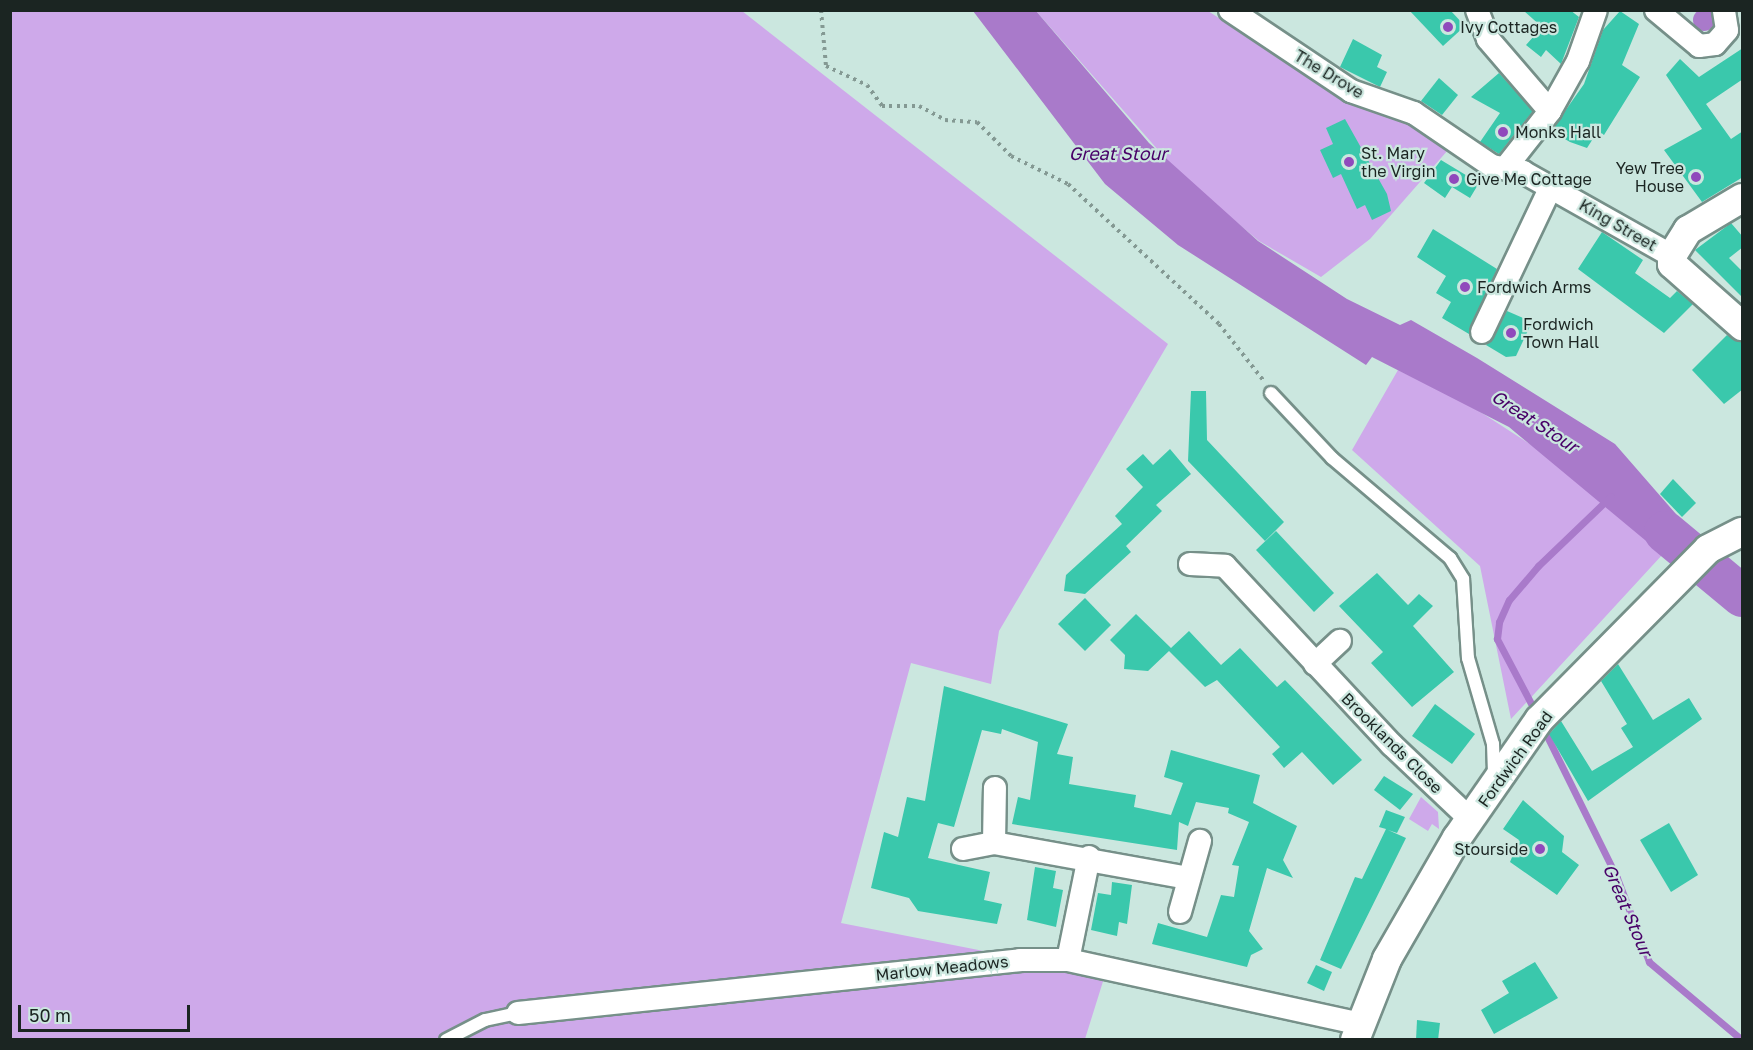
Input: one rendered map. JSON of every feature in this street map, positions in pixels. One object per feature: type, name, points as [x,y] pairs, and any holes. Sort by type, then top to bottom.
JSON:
[{"type":"street","name":"The Drove","points":[[1230,10],[1351,91],[1414,113],[1499,167]]},
{"type":"street","points":[[1477,10],[1488,39],[1550,111]]},
{"type":"street","points":[[1499,167],[1550,111],[1578,61],[1596,10]]},
{"type":"street","points":[[1656,10],[1700,46],[1716,44],[1727,30],[1724,10]]},
{"type":"street","name":"King Street","points":[[1499,167],[1551,187],[1672,256],[1672,264],[1743,326]]},
{"type":"street","points":[[1482,332],[1551,187]]},
{"type":"street","points":[[1672,256],[1688,230],[1743,198]]},
{"type":"street","name":"Fordwich Road","points":[[1358,1032],[1387,959],[1471,820],[1539,720],[1708,549],[1743,532]]},
{"type":"street","name":"Brooklands Close","points":[[1190,564],[1225,566],[1315,664],[1471,820]]},
{"type":"street","points":[[1315,664],[1340,641]]},
{"type":"street","points":[[994,843],[995,788]]},
{"type":"street","points":[[1180,912],[1200,841]]},
{"type":"street","points":[[963,849],[994,843],[1089,857],[1190,878]]},
{"type":"street","points":[[1068,960],[1089,857]]},
{"type":"street","name":"Marlow Meadows","points":[[518,1013],[1068,960],[1358,1032]]},
{"type":"lane","points":[[1271,393],[1332,458],[1450,558],[1463,579],[1468,658],[1493,744],[1494,786]]},
{"type":"lane","points":[[446,1040],[485,1020],[518,1013]]},
{"type":"path","points":[[821,10],[826,66],[867,85],[882,105],[919,106],[945,120],[977,122],[1011,156],[1068,184],[1219,324],[1271,393]]},
{"type":"shaded area","points":[[10,11],[742,11],[1168,344],[999,631],[991,684],[911,663],[841,923],[1105,975],[1085,1039],[11,1039]]},
{"type":"shaded area","points":[[1036,11],[1208,11],[1287,62],[1411,120],[1448,150],[1370,239],[1321,277],[1259,241],[1180,175]]},
{"type":"shaded area","points":[[1398,370],[1468,404],[1550,457],[1663,554],[1511,719],[1480,566],[1352,450]]},
{"type":"shaded area","points":[[1421,797],[1438,812],[1439,829],[1432,824],[1428,831],[1409,819]]},
{"type":"water","points":[[1704,9],[1712,12],[1715,20],[1712,28],[1704,31],[1696,28],[1693,20],[1696,12]]},
{"type":"water","name":"Great Stour","points":[[973,11],[1036,11],[1149,143],[1258,241],[1347,299],[1400,325],[1411,320],[1477,358],[1615,444],[1696,537],[1700,552],[1675,565],[1509,427],[1372,357],[1366,365],[1178,245],[1105,184]]},
{"type":"building","name":"Ivy Cottages","points":[[1409,10],[1450,10],[1465,26],[1443,46]]},
{"type":"building","points":[[1523,10],[1570,10],[1579,17],[1561,64],[1546,50],[1541,57],[1526,45],[1542,27]]},
{"type":"building","points":[[1620,11],[1639,24],[1622,65],[1640,77],[1604,135],[1598,131],[1587,148],[1570,142],[1551,131],[1584,84],[1603,30]]},
{"type":"building","points":[[1353,39],[1382,55],[1377,67],[1387,72],[1380,87],[1340,67]]},
{"type":"building","points":[[1743,48],[1743,79],[1706,104],[1731,139],[1743,131],[1743,177],[1702,202],[1664,150],[1702,129],[1666,75],[1680,59],[1699,77]]},
{"type":"building","points":[[1499,73],[1533,111],[1499,154],[1480,142],[1500,113],[1471,97]]},
{"type":"building","points":[[1439,78],[1458,95],[1442,115],[1421,101]]},
{"type":"building","name":"St. Mary the Virgin","points":[[1345,119],[1387,194],[1391,211],[1372,220],[1365,205],[1357,209],[1341,174],[1333,178],[1320,150],[1333,144],[1326,128]]},
{"type":"building","name":"Give Me Cottage","points":[[1441,160],[1479,183],[1470,198],[1452,187],[1445,198],[1424,183]]},
{"type":"building","points":[[1731,223],[1743,237],[1743,247],[1729,258],[1743,272],[1743,298],[1695,250]]},
{"type":"building","name":"Fordwich Arms","points":[[1433,229],[1497,269],[1469,334],[1442,318],[1451,302],[1436,293],[1446,276],[1417,257]]},
{"type":"building","points":[[1602,232],[1643,260],[1635,273],[1670,298],[1677,291],[1693,304],[1664,333],[1578,269]]},
{"type":"building","name":"Fordwich Town Hall","points":[[1507,311],[1532,322],[1516,356],[1506,357],[1486,345]]},
{"type":"building","points":[[1727,335],[1743,342],[1743,389],[1724,404],[1692,370]]},
{"type":"building","points":[[1191,391],[1206,391],[1207,440],[1284,522],[1265,541],[1188,461]]},
{"type":"building","points":[[1170,449],[1191,474],[1156,505],[1162,511],[1126,546],[1131,552],[1085,594],[1064,591],[1066,575],[1122,524],[1115,516],[1143,487],[1126,469],[1143,454],[1153,465]]},
{"type":"building","points":[[1673,479],[1696,503],[1682,517],[1660,494]]},
{"type":"building","points":[[1276,531],[1334,593],[1314,612],[1256,550]]},
{"type":"building","points":[[1377,573],[1408,605],[1419,594],[1433,606],[1413,626],[1454,672],[1412,707],[1371,663],[1383,652],[1339,606]]},
{"type":"building","points":[[1085,598],[1111,625],[1085,651],[1058,624]]},
{"type":"building","points":[[1136,614],[1171,648],[1189,631],[1221,665],[1240,648],[1277,687],[1285,680],[1362,760],[1333,785],[1302,752],[1284,768],[1272,754],[1280,747],[1217,680],[1205,687],[1169,651],[1148,671],[1124,669],[1125,655],[1110,640]]},
{"type":"building","points":[[1618,664],[1653,720],[1689,698],[1702,719],[1588,801],[1549,734],[1561,721],[1592,771],[1633,747],[1621,728],[1627,724],[1601,681]]},
{"type":"building","points":[[944,686],[1068,724],[1057,754],[1073,757],[1069,784],[1136,795],[1134,807],[1171,815],[1183,783],[1164,777],[1171,750],[1260,775],[1253,803],[1297,826],[1283,860],[1293,878],[1267,868],[1249,931],[1263,949],[1251,955],[1247,967],[1152,944],[1158,923],[1207,937],[1221,895],[1234,897],[1239,866],[1232,865],[1249,822],[1228,813],[1229,808],[1196,802],[1188,826],[1179,822],[1177,850],[1012,824],[1018,797],[1030,800],[1038,742],[1002,729],[1001,734],[982,730],[954,827],[938,823],[928,858],[990,872],[984,900],[1002,904],[997,924],[918,911],[909,898],[871,888],[884,832],[898,837],[907,797],[925,801]]},
{"type":"building","points":[[1435,704],[1475,734],[1452,764],[1412,736]]},
{"type":"building","points":[[1384,776],[1413,794],[1400,810],[1374,790]]},
{"type":"building","name":"Stourside","points":[[1523,800],[1564,836],[1562,852],[1579,865],[1557,895],[1510,862],[1519,840],[1503,829]]},
{"type":"building","points":[[1386,810],[1405,817],[1397,833],[1388,830],[1406,838],[1341,969],[1320,960],[1355,877],[1362,879],[1386,829],[1379,827]]},
{"type":"building","points":[[1669,823],[1698,875],[1671,892],[1640,840]]},
{"type":"building","points":[[1035,867],[1056,871],[1053,888],[1063,890],[1056,927],[1027,920]]},
{"type":"building","points":[[1112,882],[1132,885],[1127,924],[1119,922],[1117,936],[1091,930],[1098,893],[1111,895]]},
{"type":"building","points":[[1535,962],[1558,998],[1494,1034],[1481,1010],[1509,993],[1502,981]]},
{"type":"building","points":[[1316,965],[1332,972],[1324,991],[1307,983]]},
{"type":"building","points":[[1417,1020],[1440,1023],[1438,1040],[1416,1040]]},
{"type":"waterway","name":"Great Stour","points":[[1536,713],[1497,639],[1499,622],[1509,600],[1538,566],[1611,496]]},
{"type":"waterway","name":"Great Stour","points":[[1665,532],[1742,596]]},
{"type":"waterway","name":"Great Stour","points":[[1543,728],[1617,878],[1649,962],[1742,1040]]},
{"type":"place","name":"Ivy Cottages","points":[[1448,27]]},
{"type":"place","name":"Monks Hall","points":[[1503,132]]},
{"type":"place","name":"St. Mary the Virgin","points":[[1349,162]]},
{"type":"place","name":"Yew Tree House","points":[[1696,177]]},
{"type":"place","name":"Give Me Cottage","points":[[1454,179]]},
{"type":"place","name":"Fordwich Arms","points":[[1465,287]]},
{"type":"place","name":"Fordwich Town Hall","points":[[1511,333]]},
{"type":"place","name":"Stourside","points":[[1540,849]]}]
